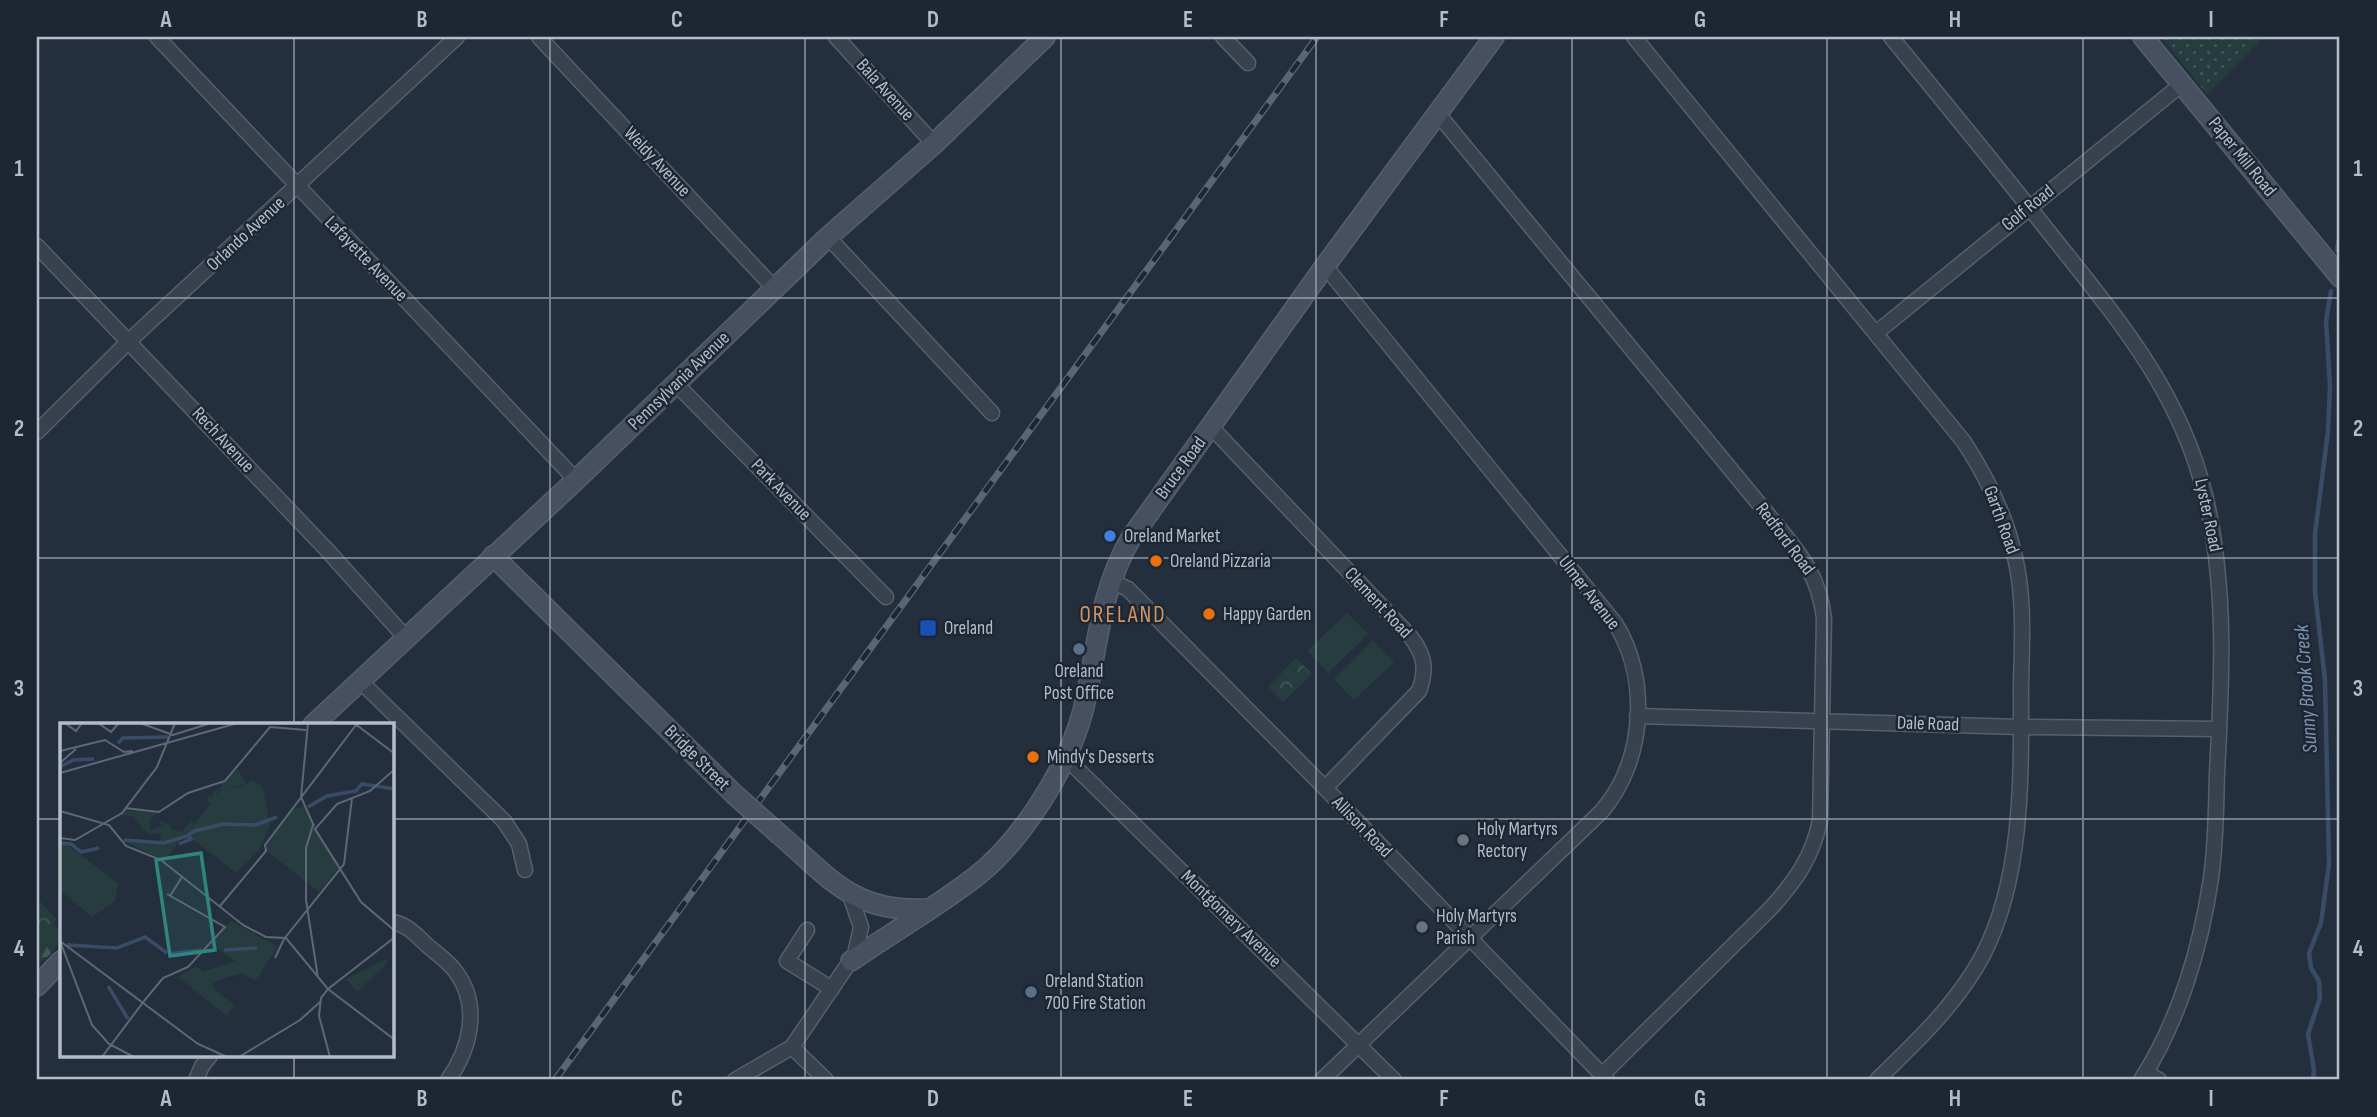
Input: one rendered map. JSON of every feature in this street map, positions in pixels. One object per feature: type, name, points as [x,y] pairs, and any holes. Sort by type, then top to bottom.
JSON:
[{"type":"street","name":"Lafayette Avenue","points":[[157,37],[576,480]]},
{"type":"street","name":"Orlando Avenue","points":[[37,432],[129,341],[457,37]]},
{"type":"street","name":"Weldy Avenue","points":[[539,37],[774,288]]},
{"type":"street","name":"Bala Avenue","points":[[836,37],[933,144]]},
{"type":"street","name":"Pennsylvania Avenue","points":[[315,723],[576,480],[828,237],[933,144],[1045,37]]},
{"type":"street","points":[[1223,37],[1248,63]]},
{"type":"street","name":"Bruce Road","points":[[851,961],[974,878],[1010,844],[1030,816],[1066,758],[1083,709],[1098,628],[1111,581],[1131,538],[1325,266],[1494,37]]},
{"type":"street","name":"Garth Road","points":[[1634,37],[1964,442],[1984,475],[2014,552],[2022,600],[2021,727],[2015,853],[2007,893],[1994,931],[1959,994],[1943,1014],[1877,1080]]},
{"type":"street","name":"Lyster Road","points":[[1891,37],[2029,207],[2146,358],[2183,426],[2196,461],[2212,523],[2221,604],[2213,852],[2206,906],[2190,969],[2179,1001],[2143,1077]]},
{"type":"street","name":"Paper Mill Road","points":[[2143,37],[2340,277]]},
{"type":"street","name":"Golf Road","points":[[1876,333],[2182,84]]},
{"type":"street","name":"Redford Road","points":[[1438,114],[1779,528],[1812,572],[1818,586],[1824,618],[1820,820],[1817,836],[1805,866],[1772,907],[1605,1078]]},
{"type":"street","points":[[828,237],[992,413]]},
{"type":"street","name":"Rech Avenue","points":[[37,246],[327,550],[406,638]]},
{"type":"street","name":"Ulmer Avenue","points":[[1322,1080],[1612,800],[1630,766],[1637,716],[1633,659],[1615,622],[1325,266]]},
{"type":"street","name":"Park Avenue","points":[[676,384],[886,597]]},
{"type":"street","name":"Clement Road","points":[[1211,427],[1410,636],[1424,659],[1419,691],[1325,788]]},
{"type":"street","name":"Bridge Street","points":[[493,556],[734,794],[850,895],[889,908],[928,909]]},
{"type":"street","name":"Allison Road","points":[[1111,581],[1128,589],[1605,1078]]},
{"type":"street","points":[[360,681],[504,821],[519,844],[525,870]]},
{"type":"street","name":"Dale Road","points":[[1637,716],[2021,727],[2219,729]]},
{"type":"street","name":"Montgomery Avenue","points":[[1066,758],[1394,1080]]},
{"type":"street","points":[[735,1080],[792,1047],[851,961],[858,947],[861,927],[850,895]]},
{"type":"street","points":[[394,923],[410,929],[455,970],[467,993],[471,1020],[466,1049],[448,1080]]},
{"type":"street","points":[[807,930],[788,961],[832,989]]},
{"type":"street","points":[[37,986],[60,962]]},
{"type":"street","points":[[792,1047],[826,1080]]},
{"type":"street","points":[[196,1080],[208,1058]]},
{"type":"street","points":[[2143,1077],[2159,1080]]},
{"type":"green space","points":[[2161,37],[2264,37],[2207,94]]},
{"type":"green space","points":[[1347,613],[1368,634],[1328,673],[1307,651]]},
{"type":"green space","points":[[1373,640],[1394,662],[1354,700],[1334,679]]},
{"type":"green space","points":[[1296,658],[1312,674],[1283,702],[1268,687]]},
{"type":"green space","points":[[37,895],[51,922],[60,930],[53,950],[37,965]]},
{"type":"green space","points":[[37,899],[57,920],[37,942]]},
{"type":"waterway","name":"Sunny Brook Creek","points":[[2337,250],[2340,233]]},
{"type":"waterway","name":"Sunny Brook Creek","points":[[2313,1080],[2308,1034],[2320,998],[2319,981],[2311,968],[2309,953],[2321,923],[2329,864],[2325,680],[2315,592],[2315,534],[2328,431],[2330,386],[2326,321],[2331,291]]},
{"type":"railway","points":[[555,1080],[1317,37]]},
{"type":"place","name":"Oreland Market","points":[[1110,536]]},
{"type":"place","name":"Oreland Pizzaria","points":[[1156,561]]},
{"type":"place","name":"Happy Garden","points":[[1209,614]]},
{"type":"place","name":"Oreland","points":[[928,628]]},
{"type":"place","name":"Oreland Post Office","points":[[1079,649]]},
{"type":"place","name":"Mindy's Desserts","points":[[1033,757]]},
{"type":"place","name":"Holy Martyrs Rectory","points":[[1463,840]]},
{"type":"place","name":"Holy Martyrs Parish","points":[[1422,927]]},
{"type":"place","name":"Oreland Station 700 Fire Station","points":[[1031,992]]},
{"type":"district","name":"ORELAND","points":[[1123,615]]}]
